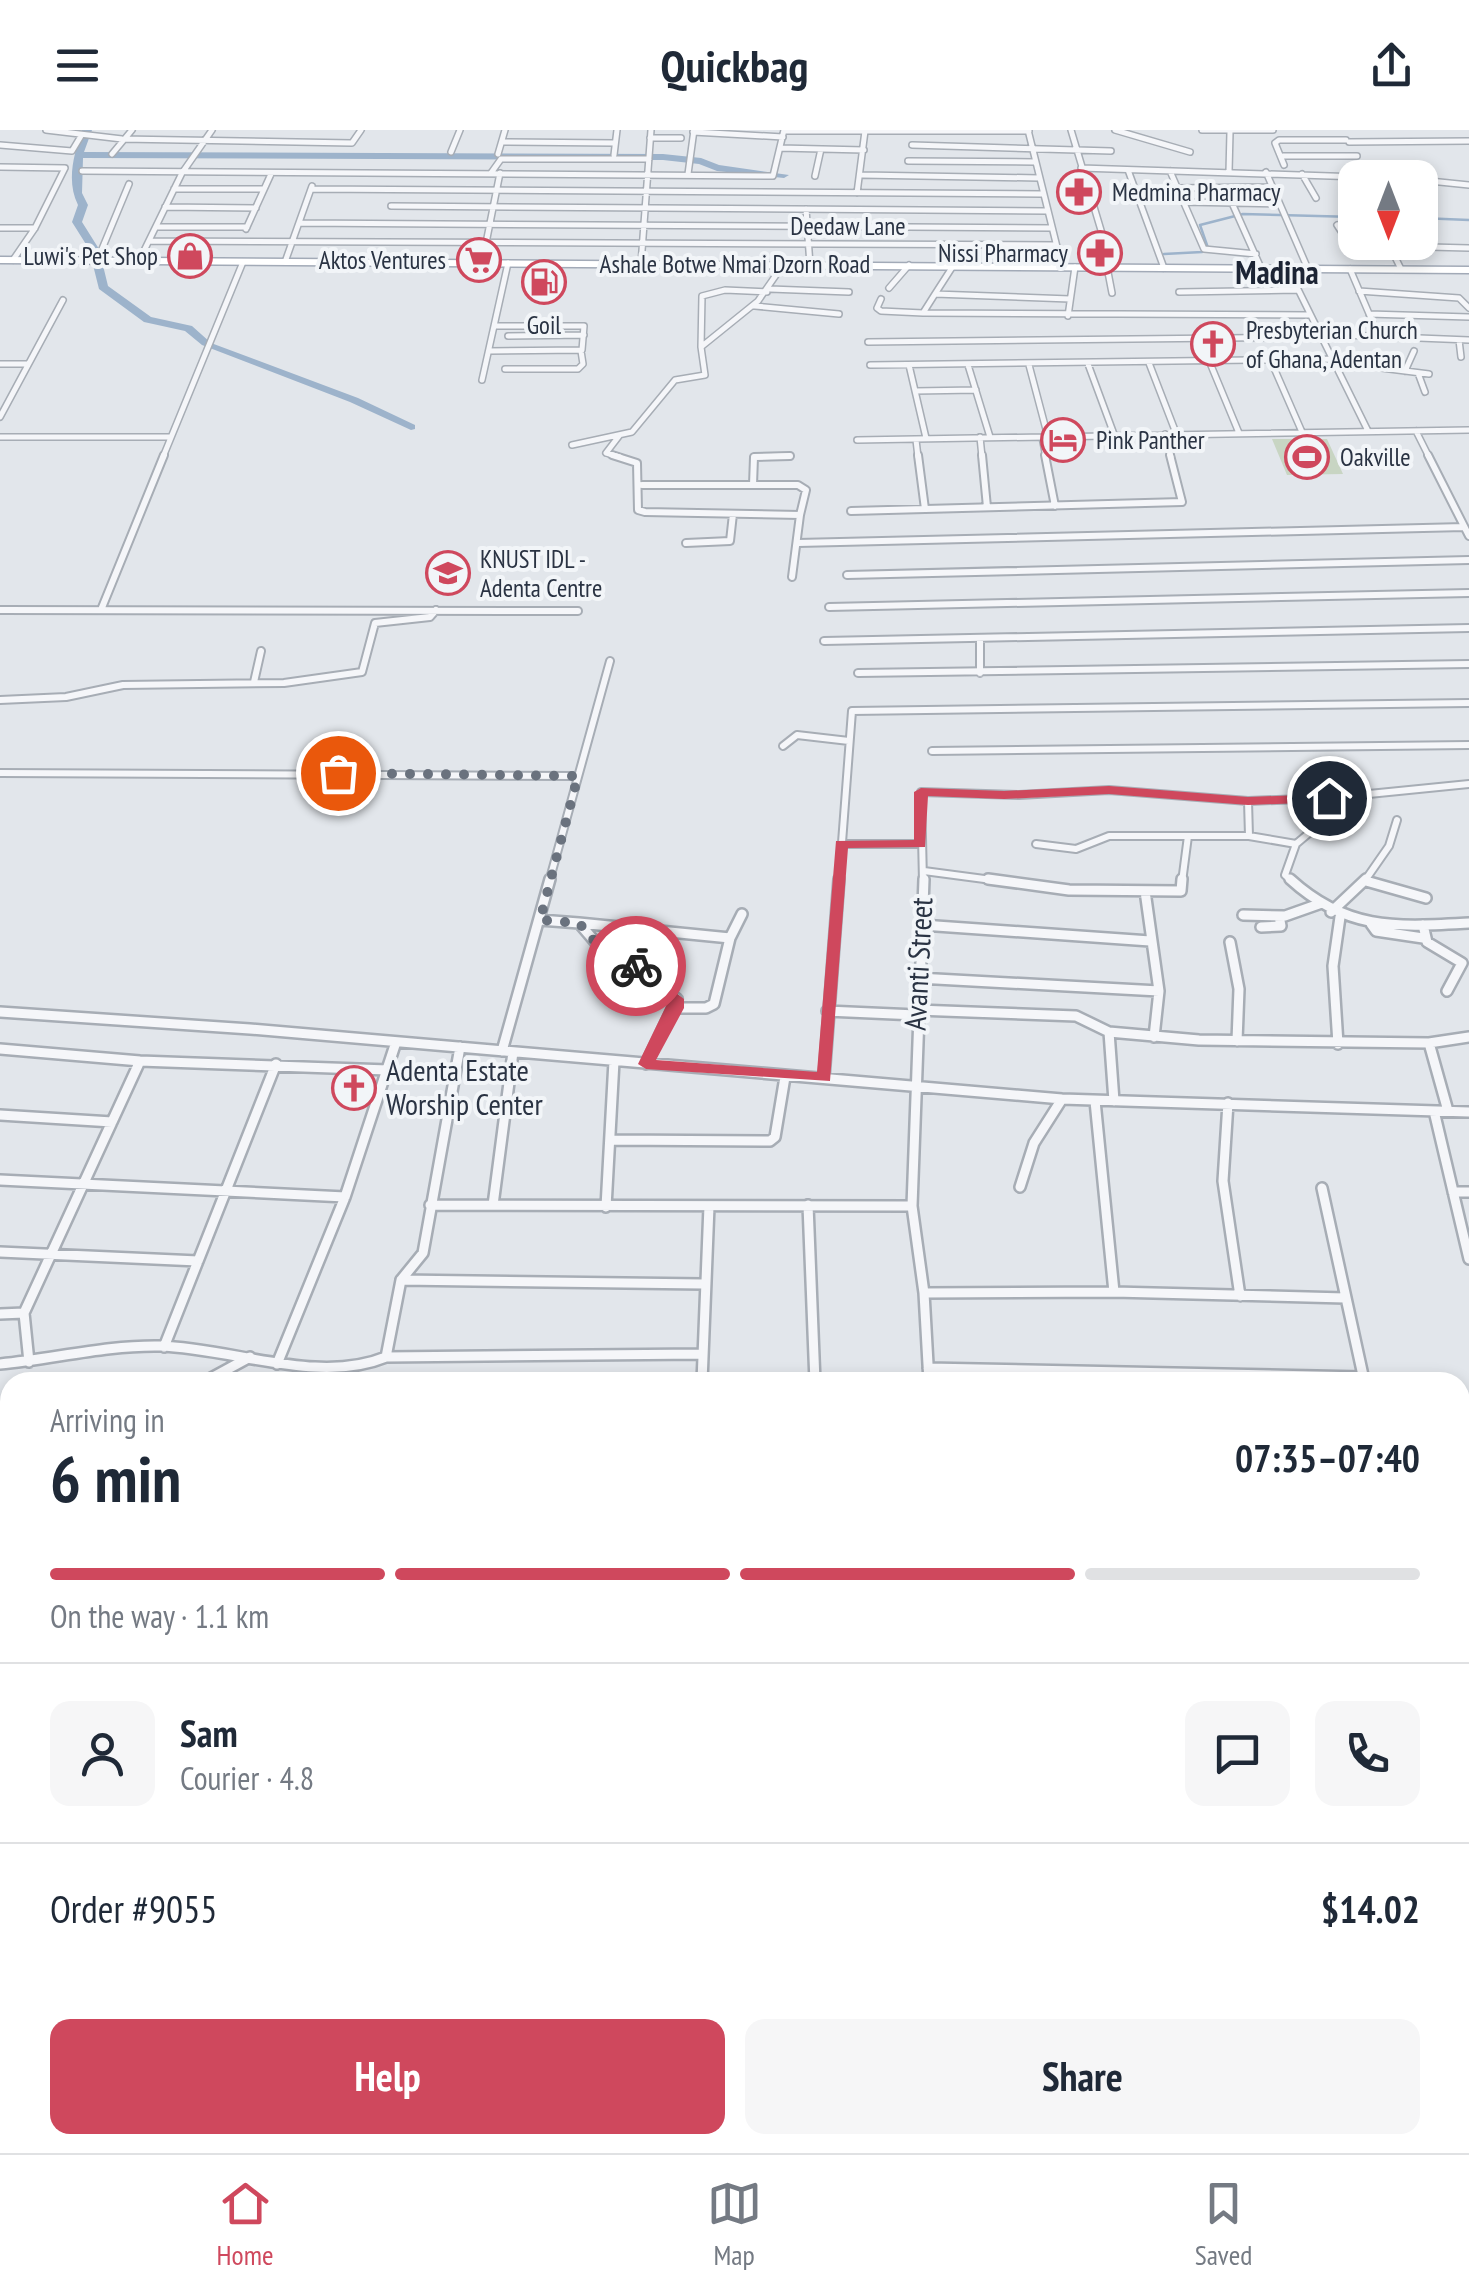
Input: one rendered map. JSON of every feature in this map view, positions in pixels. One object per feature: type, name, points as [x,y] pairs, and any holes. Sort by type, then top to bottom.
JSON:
[{"type":"main road","name":"Ashale Botwe Nmai Dzorn Road","points":[[0,260],[1469,270]]},
{"type":"street","points":[[46,130],[122,139],[354,142],[361,130]]},
{"type":"street","points":[[112,154],[132,130]]},
{"type":"street","points":[[139,262],[182,173],[212,130]]},
{"type":"street","points":[[452,152],[460,130]]},
{"type":"street","points":[[498,154],[505,130]]},
{"type":"street","points":[[614,155],[617,130]]},
{"type":"street","points":[[1071,130],[1109,267],[1112,292]]},
{"type":"street","points":[[1114,130],[1190,152]]},
{"type":"street","points":[[1202,130],[1273,130],[1282,139]]},
{"type":"street","points":[[1334,130],[1359,160]]},
{"type":"street","points":[[688,174],[694,131],[1028,131],[1062,267]]},
{"type":"street","points":[[857,193],[865,131]]},
{"type":"street","points":[[905,176],[915,131]]},
{"type":"street","points":[[82,171],[500,174],[577,170],[774,174],[783,132]]},
{"type":"street","points":[[1229,172],[1230,132]]},
{"type":"street","points":[[1434,132],[1434,140]]},
{"type":"street","points":[[641,264],[651,134],[681,138]]},
{"type":"street","points":[[0,145],[72,150],[82,137]]},
{"type":"street","points":[[1284,165],[1274,143],[1282,139],[1469,141]]},
{"type":"street","points":[[504,142],[616,143]]},
{"type":"street","points":[[912,146],[1076,147],[1111,151]]},
{"type":"street","points":[[2,167],[22,147]]},
{"type":"street","points":[[780,148],[864,150]]},
{"type":"street","points":[[814,176],[821,149]]},
{"type":"street","points":[[1283,156],[1357,156]]},
{"type":"street","points":[[492,174],[502,158],[649,158]]},
{"type":"street","points":[[908,161],[1035,162]]},
{"type":"street","points":[[443,173],[446,164]]},
{"type":"street","points":[[2,167],[62,167],[35,228],[13,260]]},
{"type":"street","points":[[1081,168],[1338,176]]},
{"type":"street","points":[[1128,170],[1164,268]]},
{"type":"street","points":[[1170,171],[1206,250],[1256,254]]},
{"type":"street","points":[[1266,172],[1308,269]]},
{"type":"street","points":[[241,241],[270,174]]},
{"type":"street","points":[[285,262],[317,174]]},
{"type":"street","points":[[478,263],[500,174]]},
{"type":"street","points":[[862,174],[1039,178]]},
{"type":"street","points":[[1302,174],[1316,198]]},
{"type":"street","points":[[1443,174],[1448,183]]},
{"type":"street","points":[[1438,182],[1469,185]]},
{"type":"street","points":[[112,261],[102,248],[129,184]]},
{"type":"street","points":[[1176,188],[1270,188]]},
{"type":"street","points":[[174,190],[263,189]]},
{"type":"street","points":[[311,189],[1042,194]]},
{"type":"street","points":[[388,242],[391,206],[397,190]]},
{"type":"street","points":[[900,194],[902,226]]},
{"type":"street","points":[[795,198],[795,209]]},
{"type":"street","points":[[1186,202],[1278,204]]},
{"type":"street","points":[[1232,202],[1261,268]]},
{"type":"street","points":[[391,206],[1047,210]]},
{"type":"street","points":[[165,207],[256,208]]},
{"type":"street","points":[[806,208],[810,265]]},
{"type":"street","name":"Deedaw Lane","points":[[300,224],[1052,228]]},
{"type":"street","points":[[156,226],[247,227]]},
{"type":"street","points":[[0,228],[35,228]]},
{"type":"street","points":[[149,241],[1056,246]]},
{"type":"street","points":[[1438,246],[1469,248]]},
{"type":"street","points":[[1397,260],[1402,269]]},
{"type":"street","points":[[101,610],[243,262]]},
{"type":"street","points":[[482,380],[508,263]]},
{"type":"street","points":[[701,347],[755,306],[782,265]]},
{"type":"street","points":[[889,288],[909,265]]},
{"type":"street","points":[[923,313],[953,266]]},
{"type":"street","points":[[1068,316],[1076,267]]},
{"type":"street","points":[[1288,268],[1368,431]]},
{"type":"street","points":[[1350,269],[1379,337]]},
{"type":"street","points":[[572,445],[618,436],[640,427],[675,380],[706,375],[701,347],[702,296],[724,290],[849,292]]},
{"type":"street","points":[[1179,292],[1297,290]]},
{"type":"street","points":[[1360,291],[1457,297],[1469,308]]},
{"type":"street","points":[[818,313],[830,307],[832,292]]},
{"type":"street","points":[[935,294],[1070,299]]},
{"type":"street","points":[[881,299],[877,308],[881,312],[1068,316],[1310,314]]},
{"type":"street","points":[[0,417],[64,300]]},
{"type":"street","points":[[755,306],[839,314]]},
{"type":"street","points":[[1370,314],[1469,318]]},
{"type":"street","points":[[495,326],[584,326],[582,364],[578,369],[505,369]]},
{"type":"street","points":[[508,336],[584,335]]},
{"type":"street","points":[[868,342],[1320,335],[1469,340]]},
{"type":"street","points":[[1459,340],[1461,356]]},
{"type":"street","points":[[489,351],[581,351]]},
{"type":"street","points":[[1405,371],[1414,351]]},
{"type":"street","points":[[870,365],[1333,361],[1429,374]]},
{"type":"street","points":[[1210,362],[1238,433]]},
{"type":"street","points":[[1270,362],[1302,432]]},
{"type":"street","points":[[1149,363],[1176,434]]},
{"type":"street","points":[[0,364],[27,364]]},
{"type":"street","points":[[1029,364],[1055,506]]},
{"type":"street","points":[[1088,364],[1115,437]]},
{"type":"street","points":[[909,365],[926,438]]},
{"type":"street","points":[[968,365],[990,437]]},
{"type":"street","points":[[1418,373],[1425,392]]},
{"type":"street","points":[[915,391],[976,390]]},
{"type":"street","points":[[857,440],[1469,430]]},
{"type":"street","points":[[1416,431],[1469,536]]},
{"type":"street","points":[[851,511],[1182,502],[1165,434]]},
{"type":"street","points":[[618,436],[606,452],[637,463],[642,485],[638,504],[645,512],[800,514]]},
{"type":"street","points":[[0,437],[172,437]]},
{"type":"street","points":[[980,437],[987,507]]},
{"type":"street","points":[[916,440],[925,509]]},
{"type":"street","points":[[753,484],[754,457],[790,456]]},
{"type":"street","points":[[642,485],[804,486],[792,576]]},
{"type":"street","points":[[686,542],[730,541],[733,514]]},
{"type":"street","points":[[798,543],[1464,527]]},
{"type":"street","points":[[847,575],[1469,560]]},
{"type":"street","points":[[829,607],[1469,593]]},
{"type":"street","points":[[0,610],[578,612]]},
{"type":"street","points":[[0,700],[66,698],[123,685],[284,682],[362,672],[375,623],[430,617],[436,610]]},
{"type":"street","points":[[824,641],[980,641],[1469,628]]},
{"type":"street","points":[[980,641],[980,673]]},
{"type":"street","points":[[254,682],[261,652]]},
{"type":"street","points":[[494,1206],[508,1052],[610,661]]},
{"type":"street","points":[[858,673],[1469,664]]},
{"type":"street","points":[[824,1078],[851,712],[1469,703]]},
{"type":"street","points":[[782,746],[797,735],[849,741]]},
{"type":"street","points":[[932,751],[1469,745]]},
{"type":"street","points":[[0,773],[578,776]]},
{"type":"street","name":"Avanti Street","points":[[928,1372],[924,1293],[912,1206],[913,1086],[924,872],[920,795],[926,791],[1004,795],[1109,790],[1248,801],[1329,798],[1469,784]]},
{"type":"street","points":[[1248,801],[1248,836]]},
{"type":"street","points":[[1338,1044],[1332,966],[1335,915],[1366,881],[1395,833],[1398,820]]},
{"type":"street","points":[[1321,823],[1296,844],[1284,872],[1335,915],[1370,924],[1469,923]]},
{"type":"street","points":[[1036,844],[1076,848],[1109,836],[1248,836],[1296,844]]},
{"type":"street","points":[[924,872],[1069,890],[1181,891],[1188,836]]},
{"type":"street","points":[[841,844],[920,844]]},
{"type":"street","points":[[1366,881],[1426,898]]},
{"type":"street","points":[[1145,891],[1158,991],[1154,1037]]},
{"type":"street","points":[[1244,915],[1298,914],[1319,904]]},
{"type":"street","points":[[676,1008],[714,1004],[730,938],[742,914]]},
{"type":"street","points":[[1261,927],[1281,926],[1280,916]]},
{"type":"street","points":[[540,920],[730,938]]},
{"type":"street","points":[[579,923],[597,944],[660,983],[677,999],[646,1064]]},
{"type":"street","points":[[1370,924],[1376,931],[1423,938],[1462,963],[1447,991]]},
{"type":"street","points":[[922,925],[1150,941]]},
{"type":"street","points":[[1423,925],[1423,938]]},
{"type":"street","points":[[1230,942],[1239,989],[1236,1041]]},
{"type":"street","points":[[918,978],[1158,991]]},
{"type":"street","points":[[827,1011],[1076,1016],[1110,1032],[1236,1041],[1429,1044],[1469,1038]]},
{"type":"street","points":[[0,1012],[460,1047],[1062,1100],[1469,1112]]},
{"type":"street","points":[[826,1022],[848,1012]]},
{"type":"street","points":[[1110,1032],[1114,1101]]},
{"type":"street","points":[[278,1364],[344,1196],[396,1042]]},
{"type":"street","points":[[1429,1044],[1448,1111]]},
{"type":"street","points":[[386,1357],[401,1280],[423,1253],[460,1047]]},
{"type":"street","points":[[0,1050],[140,1062],[388,1070]]},
{"type":"street","points":[[606,1207],[614,1061]]},
{"type":"street","points":[[28,1362],[24,1314],[49,1252],[140,1062]]},
{"type":"street","points":[[164,1347],[276,1064]]},
{"type":"street","points":[[612,1140],[770,1141],[775,1137],[785,1077]]},
{"type":"street","points":[[1020,1187],[1034,1143],[1062,1100]]},
{"type":"street","points":[[1095,1101],[1114,1292]]},
{"type":"street","points":[[1228,1103],[1223,1180],[1240,1296]]},
{"type":"street","points":[[1434,1111],[1468,1252]]},
{"type":"street","points":[[0,1116],[112,1122]]},
{"type":"street","points":[[0,1180],[344,1196]]},
{"type":"street","points":[[1322,1188],[1361,1372]]},
{"type":"street","points":[[1452,1192],[1469,1192]]},
{"type":"street","points":[[430,1205],[912,1206]]},
{"type":"street","points":[[702,1372],[709,1206]]},
{"type":"street","points":[[808,1206],[815,1372]]},
{"type":"street","points":[[0,1252],[198,1261]]},
{"type":"street","points":[[401,1280],[703,1284]]},
{"type":"street","points":[[924,1293],[1114,1292],[1345,1298]]},
{"type":"street","points":[[0,1314],[24,1314]]},
{"type":"street","points":[[0,1364],[104,1348],[164,1347],[341,1371],[386,1357],[701,1354]]},
{"type":"street","points":[[222,1372],[252,1356]]},
{"type":"street","points":[[928,1368],[1073,1372]]},
{"type":"green space","name":"Oakville","points":[[1272,439],[1327,439],[1343,474],[1287,475]]},
{"type":"waterway","points":[[78,155],[87,130]]},
{"type":"waterway","points":[[78,155],[663,157],[784,175]]},
{"type":"waterway","points":[[78,155],[77,193],[83,205],[77,222],[96,259]]},
{"type":"waterway","points":[[1164,254],[1202,252],[1208,248],[1200,225],[1243,214],[1338,217]]},
{"type":"waterway","points":[[1438,219],[1469,220]]},
{"type":"waterway","points":[[96,263],[103,287],[148,320],[188,328],[206,343]]},
{"type":"waterway","points":[[213,346],[354,400],[411,427]]},
{"type":"way so far","points":[[338,773],[578,776],[540,920],[579,923],[597,944],[636,966]]},
{"type":"place","name":"Medmina Pharmacy","points":[[1079,192]]},
{"type":"place","name":"Nissi Pharmacy","points":[[1100,253]]},
{"type":"place","name":"Luwi's Pet Shop","points":[[190,256]]},
{"type":"place","name":"Aktos Ventures","points":[[479,260]]},
{"type":"place","name":"Goil","points":[[544,282]]},
{"type":"place","name":"Presbyterian Church of Ghana, Adentan","points":[[1213,344]]},
{"type":"place","name":"Pink Panther","points":[[1063,440]]},
{"type":"place","name":"Oakville","points":[[1307,457]]},
{"type":"place","name":"KNUST IDL - Adenta Centre","points":[[448,573]]},
{"type":"place","name":"Adenta Estate Worship Center","points":[[354,1088]]},
{"type":"district","name":"Madina","points":[[1277,273]]},
{"type":"route","points":[[636,966],[677,999],[646,1064],[824,1078],[841,844],[920,844],[921,792],[1004,795],[1109,790],[1248,801],[1329,798]]}]
